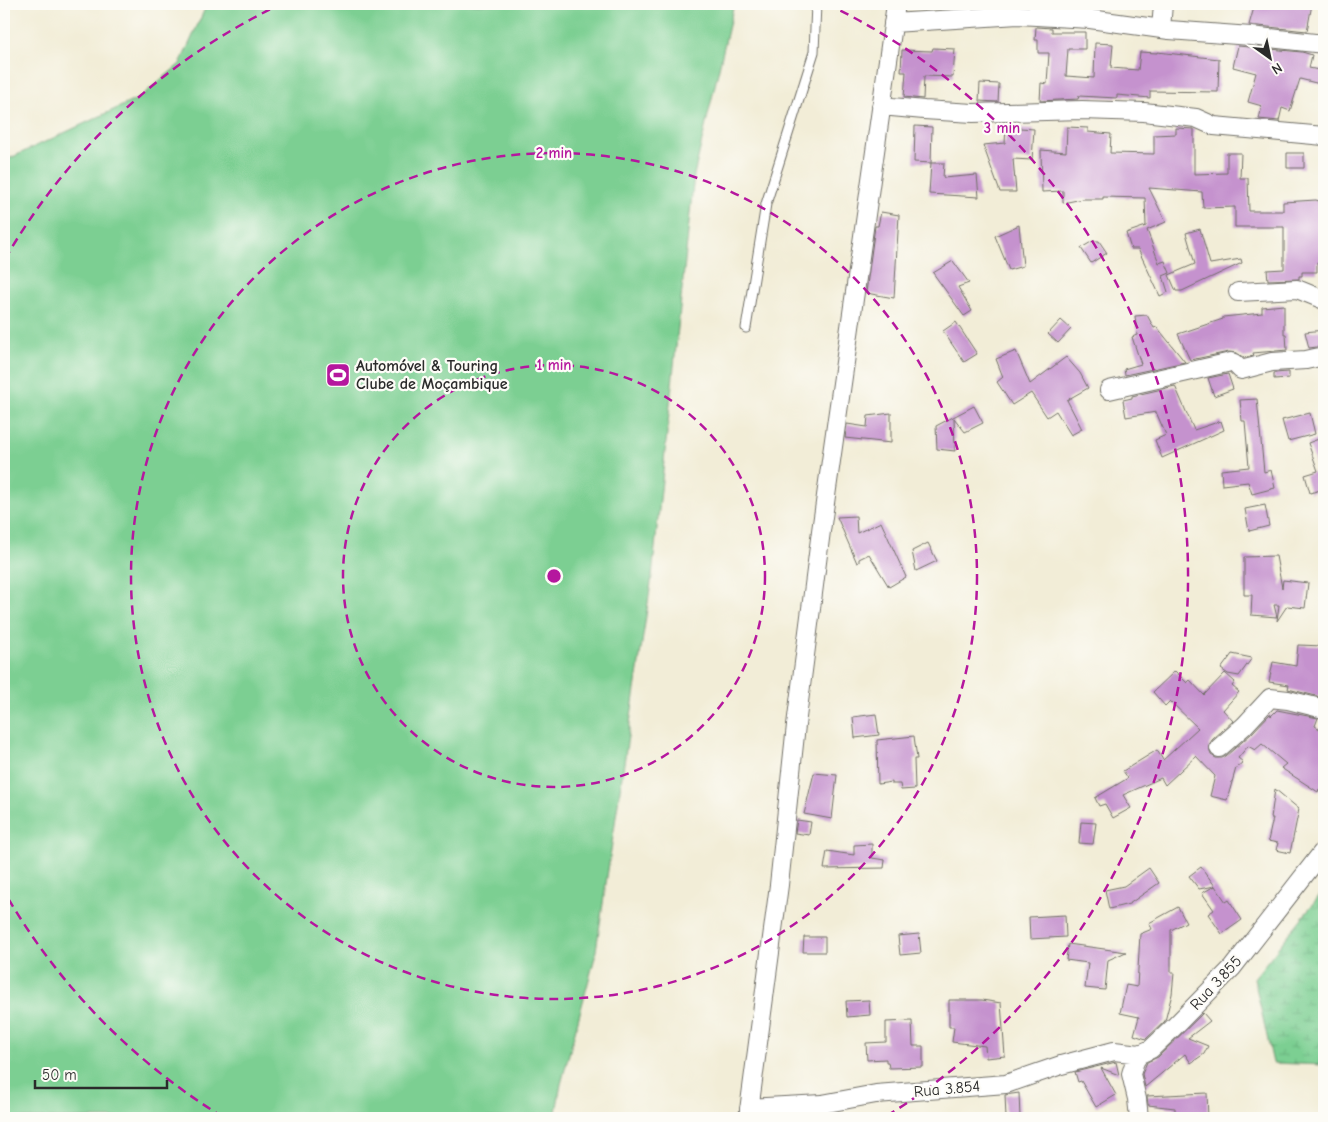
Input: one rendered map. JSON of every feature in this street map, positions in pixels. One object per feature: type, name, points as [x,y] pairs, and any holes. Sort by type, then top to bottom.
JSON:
[{"type":"street","points":[[749,1113],[779,885],[806,644],[896,4]]},
{"type":"street","points":[[1161,29],[1162,4]]},
{"type":"street","points":[[893,24],[1018,15],[1090,19],[1161,29],[1324,44]]},
{"type":"street","points":[[881,106],[973,112],[1082,110],[1144,112],[1196,118],[1214,126],[1324,136]]},
{"type":"street","points":[[1238,292],[1297,289],[1324,300]]},
{"type":"street","points":[[1109,390],[1231,362],[1241,370],[1272,362],[1306,360],[1324,356]]},
{"type":"street","points":[[1219,748],[1244,726],[1270,698],[1274,697],[1324,709]]},
{"type":"street","name":"Rua 3.855","points":[[1140,1054],[1152,1049],[1232,968],[1324,850]]},
{"type":"street","name":"Rua 3.854","points":[[749,1113],[822,1104],[876,1094],[1006,1084],[1061,1064],[1114,1051],[1140,1054]]},
{"type":"street","points":[[1139,1118],[1131,1074],[1134,1061],[1140,1054]]},
{"type":"lane","points":[[746,328],[766,204],[814,52],[816,4]]},
{"type":"green space","name":"Automóvel & Touring Clube de Moçambique","points":[[207,4],[734,4],[694,175],[652,576],[595,957],[561,1084],[555,1118],[4,1118],[4,161],[139,98],[180,64]]},
{"type":"green space","points":[[1324,890],[1324,1065],[1273,1063],[1254,978]]},
{"type":"building","points":[[1255,4],[1312,4],[1307,31],[1249,25]]},
{"type":"building","points":[[1036,27],[1052,28],[1052,32],[1085,32],[1085,49],[1068,49],[1066,76],[1094,78],[1095,43],[1113,44],[1111,68],[1138,70],[1140,52],[1157,52],[1219,59],[1218,92],[1150,91],[1150,98],[1117,95],[1117,98],[1079,96],[1078,99],[1040,101],[1041,83],[1047,84],[1049,53],[1038,53],[1038,40],[1035,40]]},
{"type":"building","points":[[1238,46],[1302,52],[1312,55],[1309,68],[1324,71],[1324,85],[1300,79],[1290,111],[1282,108],[1279,121],[1259,119],[1262,106],[1248,102],[1256,73],[1233,67]]},
{"type":"building","points":[[933,48],[955,49],[953,77],[924,76],[923,99],[904,97],[906,72],[901,72],[902,50],[932,51]]},
{"type":"building","points":[[980,83],[999,84],[998,102],[979,101]]},
{"type":"building","points":[[915,126],[932,127],[931,163],[914,162]]},
{"type":"building","points":[[1006,127],[1034,129],[1032,160],[1013,159],[1016,192],[1000,192],[983,145],[1005,143]]},
{"type":"building","points":[[1067,127],[1088,128],[1088,132],[1111,134],[1110,153],[1154,154],[1154,135],[1176,134],[1176,128],[1194,129],[1194,174],[1227,173],[1227,153],[1241,153],[1240,178],[1248,178],[1249,211],[1283,211],[1283,202],[1316,200],[1324,203],[1324,262],[1317,262],[1317,272],[1302,272],[1302,276],[1299,276],[1299,279],[1268,280],[1267,270],[1284,269],[1284,227],[1235,227],[1235,207],[1203,208],[1202,192],[1149,188],[1166,222],[1147,230],[1159,263],[1165,261],[1170,273],[1163,276],[1168,292],[1160,296],[1138,249],[1131,249],[1126,233],[1146,226],[1145,198],[1103,197],[1103,199],[1082,199],[1063,203],[1063,191],[1042,192],[1041,150],[1066,152]]},
{"type":"building","points":[[1287,153],[1304,153],[1304,168],[1287,168]]},
{"type":"building","points":[[931,163],[944,163],[943,178],[977,175],[979,197],[929,194]]},
{"type":"building","points":[[881,212],[899,215],[894,298],[866,293],[875,226],[878,226]]},
{"type":"building","points":[[1019,225],[1023,266],[1009,270],[995,236]]},
{"type":"building","points":[[1200,229],[1210,264],[1241,259],[1242,263],[1182,291],[1176,291],[1169,275],[1195,264],[1186,233]]},
{"type":"building","points":[[1093,241],[1099,241],[1107,253],[1091,263],[1081,248]]},
{"type":"building","points":[[953,261],[969,283],[958,287],[972,311],[964,316],[933,273]]},
{"type":"building","points":[[1284,305],[1284,334],[1286,334],[1287,350],[1253,353],[1254,356],[1244,358],[1237,353],[1229,352],[1190,360],[1178,334],[1223,319],[1223,317],[1262,313],[1262,307]]},
{"type":"building","points":[[1147,315],[1154,328],[1157,327],[1185,362],[1125,375],[1124,369],[1141,364],[1132,337],[1137,335],[1135,316]]},
{"type":"building","points":[[1061,320],[1071,329],[1058,343],[1048,334]]},
{"type":"building","points":[[956,322],[977,354],[964,362],[943,331]]},
{"type":"building","points":[[1324,330],[1324,346],[1309,348],[1305,332]]},
{"type":"building","points":[[1016,351],[1030,384],[1066,357],[1080,373],[1088,388],[1067,400],[1082,429],[1071,435],[1056,411],[1047,417],[1031,393],[1012,405],[997,382],[1003,377],[996,359]]},
{"type":"building","points":[[1289,372],[1289,378],[1274,379],[1274,373]]},
{"type":"building","points":[[1228,374],[1233,389],[1214,396],[1208,378]]},
{"type":"building","points":[[1175,386],[1194,430],[1221,421],[1224,430],[1162,458],[1155,440],[1166,435],[1156,412],[1126,417],[1123,400],[1132,398],[1132,396]]},
{"type":"building","points":[[1257,399],[1264,472],[1271,470],[1275,488],[1252,494],[1248,482],[1222,485],[1221,470],[1249,467],[1245,421],[1242,421],[1240,400]]},
{"type":"building","points":[[974,406],[983,423],[965,432],[954,418],[955,451],[937,449],[936,426]]},
{"type":"building","points":[[891,413],[891,443],[845,438],[847,424],[867,427],[868,416]]},
{"type":"building","points":[[1310,413],[1315,434],[1288,441],[1282,420]]},
{"type":"building","points":[[1324,437],[1324,489],[1310,493],[1305,475],[1318,471],[1308,443]]},
{"type":"building","points":[[1265,505],[1269,526],[1249,531],[1245,509]]},
{"type":"building","points":[[856,516],[857,533],[881,522],[906,577],[889,587],[869,554],[859,559],[857,563],[837,517]]},
{"type":"building","points":[[928,543],[937,561],[916,571],[912,551]]},
{"type":"building","points":[[1276,556],[1282,588],[1283,580],[1308,583],[1305,608],[1287,606],[1277,621],[1279,605],[1274,605],[1277,617],[1251,615],[1252,595],[1244,595],[1244,557]]},
{"type":"building","points":[[1298,645],[1324,646],[1324,698],[1288,689],[1289,685],[1269,682],[1273,662],[1296,666]]},
{"type":"building","points":[[1232,654],[1252,658],[1239,676],[1228,674],[1221,669]]},
{"type":"building","points":[[1175,671],[1187,683],[1190,680],[1204,695],[1225,673],[1235,682],[1232,686],[1239,692],[1223,710],[1233,721],[1209,745],[1211,755],[1216,758],[1226,756],[1270,714],[1271,716],[1277,710],[1318,718],[1315,726],[1324,732],[1324,793],[1319,789],[1318,792],[1281,768],[1286,764],[1262,744],[1255,750],[1248,746],[1238,758],[1243,762],[1236,768],[1227,800],[1210,796],[1215,776],[1196,756],[1165,785],[1161,778],[1123,795],[1131,808],[1113,818],[1105,804],[1099,806],[1095,798],[1128,778],[1123,771],[1157,750],[1163,760],[1198,728],[1170,701],[1165,706],[1153,692]]},
{"type":"building","points":[[876,714],[879,735],[855,738],[853,717]]},
{"type":"building","points":[[914,736],[917,759],[914,759],[915,789],[901,790],[900,784],[892,784],[892,782],[878,784],[877,740]]},
{"type":"building","points":[[814,773],[837,775],[832,819],[804,814]]},
{"type":"building","points":[[1275,789],[1299,809],[1290,853],[1276,850],[1278,843],[1268,841],[1273,818],[1271,818]]},
{"type":"building","points":[[797,820],[811,822],[809,835],[795,833]]},
{"type":"building","points":[[1081,822],[1096,823],[1093,844],[1079,843]]},
{"type":"building","points":[[872,844],[872,858],[885,860],[884,868],[824,869],[827,851],[854,855],[854,845]]},
{"type":"building","points":[[1201,867],[1215,886],[1199,889],[1189,876]]},
{"type":"building","points":[[1149,868],[1159,883],[1129,904],[1109,909],[1105,890],[1124,886]]},
{"type":"building","points":[[1215,886],[1226,902],[1229,900],[1242,920],[1222,934],[1208,914],[1214,910],[1202,893]]},
{"type":"building","points":[[1178,907],[1186,922],[1171,930],[1171,973],[1174,973],[1172,994],[1165,1021],[1146,1039],[1134,1035],[1139,1017],[1120,1013],[1126,985],[1137,987],[1140,934],[1152,929],[1149,923]]},
{"type":"building","points":[[1065,915],[1066,937],[1030,939],[1029,917]]},
{"type":"building","points":[[919,934],[921,953],[900,955],[898,936]]},
{"type":"building","points":[[804,937],[825,937],[825,952],[803,952]]},
{"type":"building","points":[[1068,944],[1126,952],[1108,960],[1105,990],[1085,988],[1088,963],[1066,960]]},
{"type":"building","points":[[869,1000],[870,1015],[847,1017],[846,1001]]},
{"type":"building","points":[[949,1000],[982,1000],[1001,1003],[1005,1056],[986,1058],[985,1046],[952,1042],[954,1027],[949,1027]]},
{"type":"building","points":[[1203,1013],[1210,1021],[1188,1038],[1208,1046],[1204,1054],[1191,1063],[1185,1054],[1145,1087],[1142,1074],[1147,1062],[1158,1057]]},
{"type":"building","points":[[912,1021],[913,1046],[923,1046],[923,1067],[889,1068],[886,1059],[867,1060],[866,1043],[886,1042],[886,1022]]},
{"type":"building","points":[[1116,1062],[1119,1075],[1101,1068],[1116,1095],[1096,1107],[1081,1081],[1078,1082],[1075,1072]]},
{"type":"building","points":[[1019,1093],[1020,1118],[1006,1118],[1005,1095]]},
{"type":"building","points":[[1207,1093],[1208,1118],[1175,1118],[1175,1108],[1148,1105],[1147,1096]]},
{"type":"place","name":"Automóvel & Touring Clube de Moçambique","points":[[338,375]]}]
